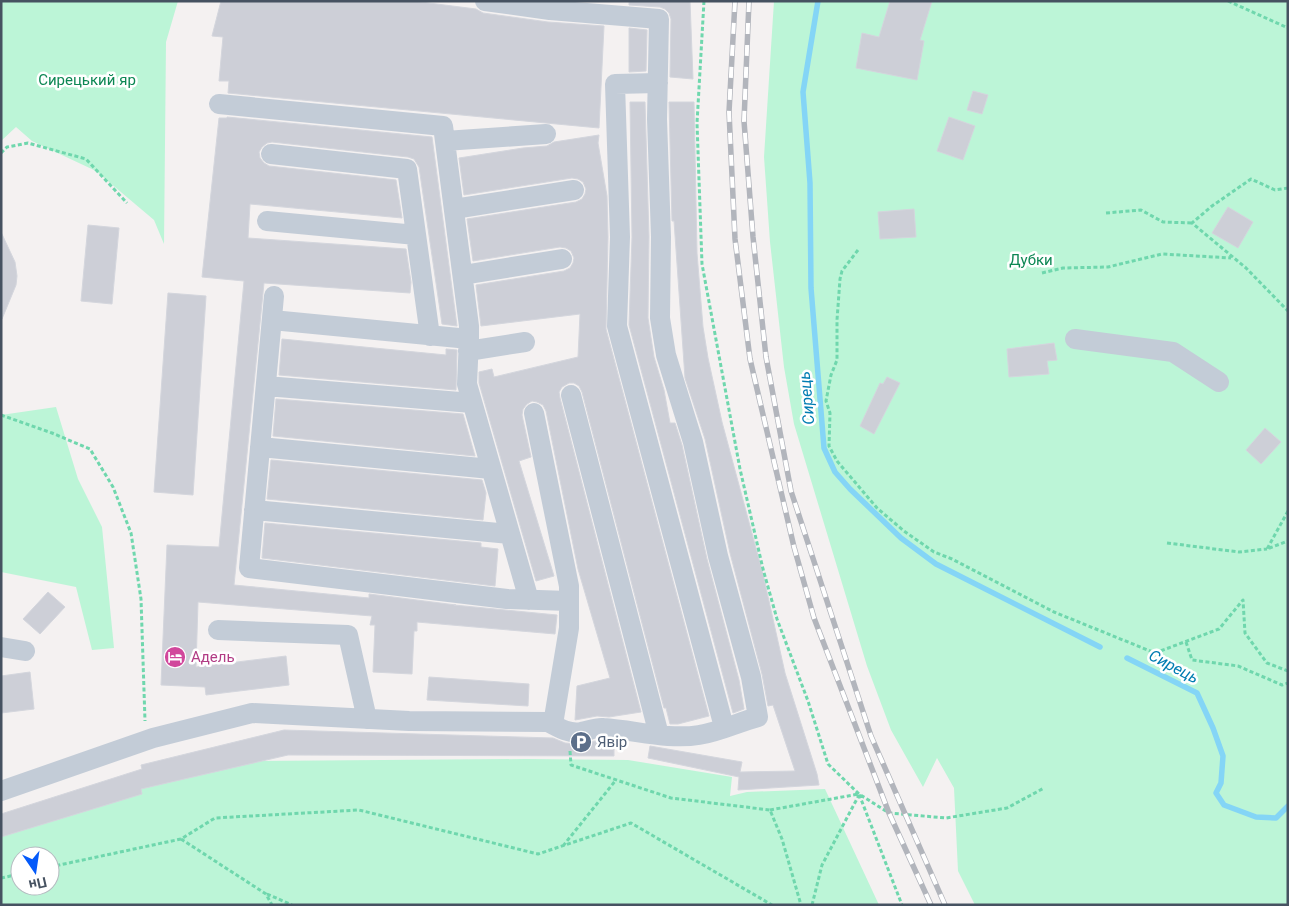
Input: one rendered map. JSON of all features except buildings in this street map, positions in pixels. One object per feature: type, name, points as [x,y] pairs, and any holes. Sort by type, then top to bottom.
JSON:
[{"type":"lane","points":[[1,791],[153,738],[252,713],[409,721],[548,722],[561,728],[580,732],[600,728],[647,732],[659,735],[699,735],[758,716],[751,677],[718,556],[693,442],[666,355],[660,318],[659,19],[550,10],[485,1]]},
{"type":"lane","points":[[658,83],[615,84],[620,237],[617,326],[724,727]]},
{"type":"lane","points":[[219,104],[443,126],[470,326],[467,384],[529,600]]},
{"type":"lane","points":[[445,141],[546,134]]},
{"type":"lane","points":[[271,154],[407,169],[430,336]]},
{"type":"lane","points":[[454,209],[574,190]]},
{"type":"lane","points":[[267,221],[416,236]]},
{"type":"lane","points":[[463,275],[562,259]]},
{"type":"lane","points":[[274,296],[249,568],[507,599],[569,601]]},
{"type":"lane","points":[[272,320],[430,336],[469,345],[525,342]]},
{"type":"lane","points":[[1075,339],[1173,352],[1218,382]]},
{"type":"lane","points":[[266,386],[472,403]]},
{"type":"lane","points":[[571,395],[659,735]]},
{"type":"lane","points":[[534,413],[569,586],[569,628],[561,728]]},
{"type":"lane","points":[[260,447],[491,469]]},
{"type":"lane","points":[[254,510],[510,534]]},
{"type":"lane","points":[[218,630],[348,635],[367,719]]},
{"type":"lane","points":[[1,648],[25,651]]},
{"type":"path","points":[[704,1],[697,123],[702,264],[738,460],[763,569],[777,619],[808,701],[828,764],[859,794],[889,813],[946,818],[1007,808],[1044,788]]},
{"type":"path","points":[[1228,1],[1288,28]]},
{"type":"path","points":[[1,153],[7,147],[28,144],[86,159],[127,204]]},
{"type":"path","points":[[1192,223],[1212,206],[1251,179],[1275,190],[1288,188]]},
{"type":"path","points":[[1106,212],[1141,210],[1162,222],[1192,223],[1246,268],[1288,311]]},
{"type":"path","points":[[858,250],[842,271],[840,279],[837,360],[831,375],[826,401],[830,413],[829,446],[837,461],[858,488],[877,508],[904,532],[934,552],[952,559],[1054,612],[1155,653],[1218,628],[1243,600],[1245,632],[1268,663],[1288,671]]},
{"type":"path","points":[[1042,273],[1063,268],[1108,267],[1162,254],[1232,258]]},
{"type":"path","points":[[1,416],[52,433],[90,449],[113,487],[132,534],[140,599],[145,723]]},
{"type":"path","points":[[1268,549],[1288,511]]},
{"type":"path","points":[[1167,543],[1239,552],[1268,549],[1288,541]]},
{"type":"path","points":[[1186,642],[1192,660],[1238,666],[1282,685],[1288,682]]},
{"type":"path","points":[[561,728],[571,765],[671,798],[770,810],[859,794]]},
{"type":"path","points":[[563,846],[616,780]]},
{"type":"path","points":[[812,905],[822,865],[859,794]]},
{"type":"path","points":[[859,794],[902,905]]},
{"type":"path","points":[[60,865],[181,840],[215,818],[359,810],[538,854],[631,822],[772,905]]},
{"type":"path","points":[[770,810],[782,839],[801,905]]},
{"type":"path","points":[[181,840],[266,894],[292,905]]},
{"type":"path","points":[[266,894],[272,905]]},
{"type":"green space","name":"Сирецький яр","points":[[1,1],[178,1],[166,42],[164,244],[154,220],[96,171],[32,141],[16,127],[1,141]]},
{"type":"green space","name":"Дубки","points":[[774,1],[1288,1],[1288,905],[975,905],[958,871],[954,788],[937,758],[923,787],[891,730],[867,666],[794,424],[784,367],[770,242],[764,157]]},
{"type":"green space","points":[[56,407],[78,479],[102,527],[114,648],[92,650],[76,587],[1,572],[1,415]]},
{"type":"green space","points":[[628,760],[732,777],[730,796],[747,792],[825,789],[879,905],[1,905],[1,820],[249,761]]},
{"type":"waterway","name":"Сирець","points":[[818,1],[803,92],[810,183],[811,288],[824,448],[835,472],[850,489],[901,538],[936,564],[1100,647]]},
{"type":"waterway","name":"Сирець","points":[[1127,658],[1197,693],[1223,756],[1221,783],[1216,793],[1224,805],[1256,817],[1276,818],[1288,806]]},
{"type":"railway","points":[[735,1],[729,112],[735,239],[750,359],[794,547],[814,618],[889,813],[931,905]]},
{"type":"railway","points":[[749,1],[744,121],[753,237],[766,357],[791,491],[871,736],[945,905]]},
{"type":"place","name":"Адель","points":[[175,657]]},
{"type":"place","name":"Явір","points":[[581,742]]}]
